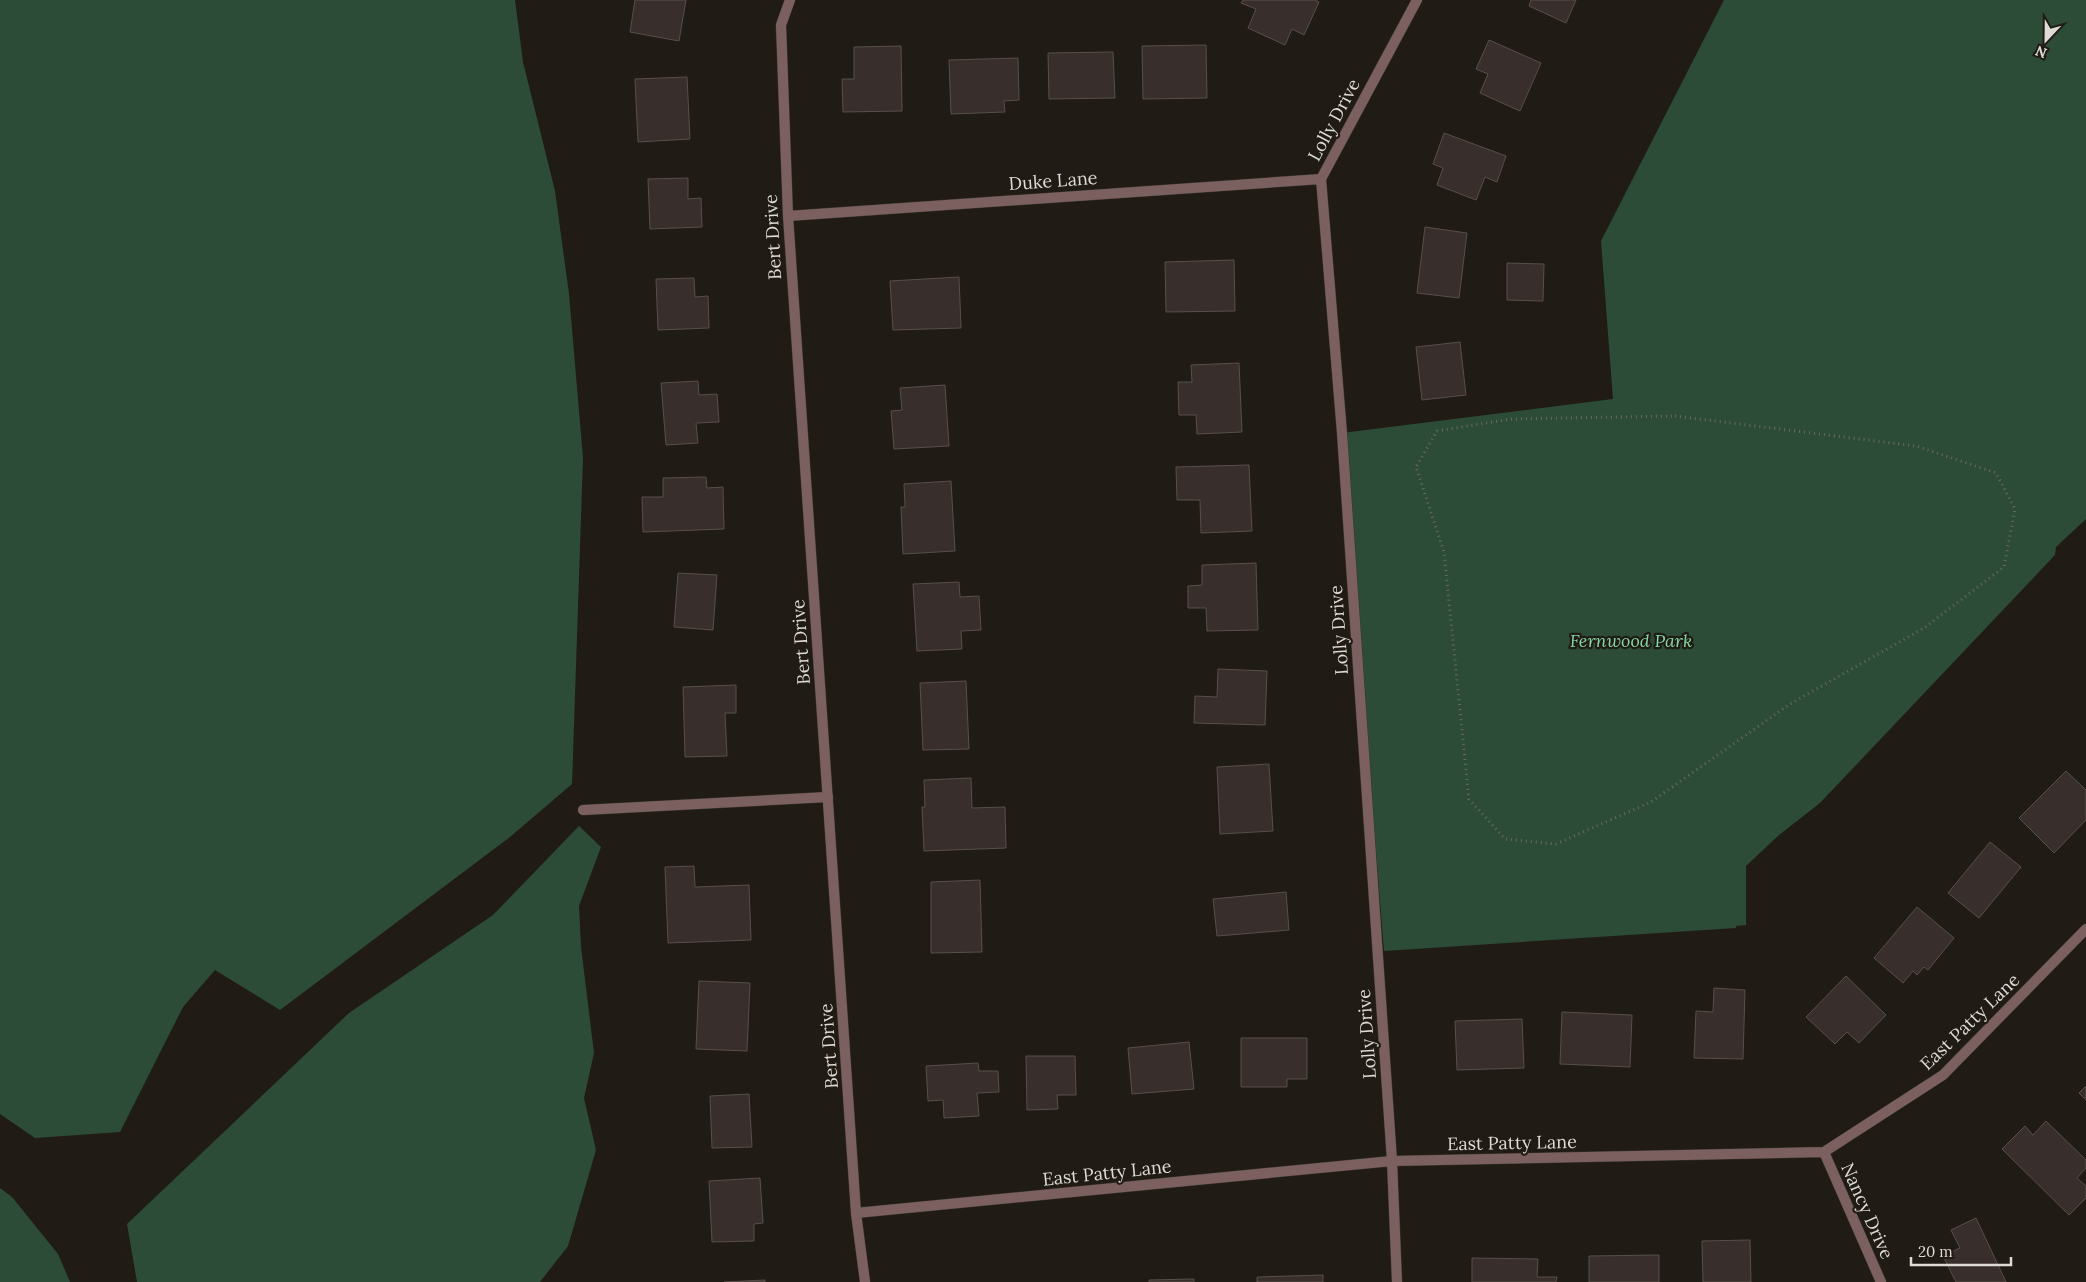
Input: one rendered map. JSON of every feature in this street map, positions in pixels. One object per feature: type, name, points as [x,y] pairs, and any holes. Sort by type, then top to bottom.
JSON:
[{"type":"street","name":"Bert Drive","points":[[790,0],[781,25],[788,216],[856,1213],[865,1282]]},
{"type":"street","name":"Lolly Drive","points":[[1397,1282],[1392,1162],[1342,443],[1321,179],[1417,0]]},
{"type":"street","name":"Duke Lane","points":[[788,216],[1321,179]]},
{"type":"street","points":[[584,810],[828,797]]},
{"type":"street","name":"East Patty Lane","points":[[856,1213],[1392,1162],[1824,1152],[1943,1075],[2086,929]]},
{"type":"street","name":"Nancy Drive","points":[[1824,1152],[1881,1282]]},
{"type":"path","points":[[1675,416],[1916,446],[1996,472],[2015,509],[2004,567],[1924,628],[1790,704],[1652,802],[1556,844],[1505,839],[1469,799],[1444,552],[1416,468],[1437,431],[1511,419],[1675,416]]},
{"type":"green space","points":[[0,0],[515,0],[523,62],[555,191],[569,294],[583,458],[572,784],[510,837],[280,1010],[215,970],[183,1007],[120,1132],[35,1138],[0,1114]]},
{"type":"green space","name":"Fernwood Park","points":[[1724,0],[2086,0],[2086,519],[2056,547],[2055,555],[1820,803],[1779,835],[1746,866],[1746,925],[1736,926],[1736,928],[1384,951],[1342,433],[1613,399],[1601,241]]},
{"type":"green space","points":[[579,826],[601,847],[579,906],[581,947],[594,1053],[584,1098],[596,1150],[568,1246],[540,1282],[137,1282],[127,1224],[349,1013],[493,915]]},
{"type":"green space","points":[[0,1188],[12,1197],[58,1254],[70,1282],[0,1282]]},
{"type":"building","points":[[635,0],[686,0],[679,41],[630,32]]},
{"type":"building","points":[[1243,0],[1315,0],[1319,2],[1304,35],[1292,29],[1285,45],[1248,28],[1256,9],[1241,3]]},
{"type":"building","points":[[1531,0],[1576,0],[1566,23],[1529,6]]},
{"type":"building","points":[[1489,40],[1541,63],[1520,111],[1480,93],[1488,74],[1476,69]]},
{"type":"building","points":[[1206,45],[1207,98],[1143,99],[1142,46]]},
{"type":"building","points":[[901,46],[902,111],[843,112],[842,79],[854,79],[854,47]]},
{"type":"building","points":[[1113,52],[1115,98],[1049,99],[1048,53]]},
{"type":"building","points":[[1018,58],[1019,100],[1004,101],[1005,112],[951,114],[949,60]]},
{"type":"building","points":[[687,77],[690,139],[638,142],[635,79]]},
{"type":"building","points":[[1444,133],[1506,156],[1497,182],[1485,177],[1476,200],[1437,185],[1443,168],[1433,164]]},
{"type":"building","points":[[688,178],[688,199],[701,198],[702,227],[650,229],[648,179]]},
{"type":"building","points":[[1425,227],[1467,233],[1459,298],[1417,293]]},
{"type":"building","points":[[1234,260],[1235,311],[1166,312],[1165,262]]},
{"type":"building","points":[[1507,263],[1544,264],[1543,301],[1507,300]]},
{"type":"building","points":[[959,277],[961,328],[893,330],[890,281]]},
{"type":"building","points":[[694,278],[695,297],[708,296],[709,328],[658,330],[656,279]]},
{"type":"building","points":[[1460,342],[1466,395],[1422,400],[1416,347]]},
{"type":"building","points":[[1239,363],[1242,432],[1197,434],[1196,415],[1179,415],[1178,382],[1192,382],[1191,365]]},
{"type":"building","points":[[698,381],[699,395],[717,394],[719,422],[696,423],[698,443],[666,445],[661,383]]},
{"type":"building","points":[[945,385],[949,446],[894,449],[891,411],[902,410],[900,388]]},
{"type":"building","points":[[1249,465],[1252,531],[1201,533],[1200,500],[1177,500],[1176,467]]},
{"type":"building","points":[[706,477],[707,488],[723,487],[724,529],[643,532],[642,497],[663,497],[663,478]]},
{"type":"building","points":[[951,481],[955,551],[903,554],[901,507],[905,507],[904,484]]},
{"type":"building","points":[[1256,563],[1258,630],[1207,631],[1206,608],[1188,608],[1188,586],[1202,585],[1202,565]]},
{"type":"building","points":[[678,573],[717,575],[713,630],[674,627]]},
{"type":"building","points":[[959,582],[960,597],[979,596],[981,630],[961,631],[962,649],[917,651],[913,584]]},
{"type":"building","points":[[1218,669],[1267,671],[1265,725],[1194,723],[1195,696],[1217,697]]},
{"type":"building","points":[[966,681],[969,749],[923,750],[920,683]]},
{"type":"building","points":[[736,685],[736,713],[725,713],[727,756],[685,757],[683,687]]},
{"type":"building","points":[[1269,764],[1273,831],[1220,834],[1217,767]]},
{"type":"building","points":[[2066,771],[2086,790],[2086,820],[2054,853],[2019,818]]},
{"type":"building","points":[[971,778],[972,808],[1005,807],[1006,848],[924,851],[922,807],[925,807],[924,780]]},
{"type":"building","points":[[1990,842],[2021,867],[1979,918],[1948,893]]},
{"type":"building","points":[[694,866],[695,887],[749,885],[751,940],[668,943],[665,867]]},
{"type":"building","points":[[980,880],[982,952],[931,953],[931,882]]},
{"type":"building","points":[[1286,892],[1289,930],[1217,936],[1213,899]]},
{"type":"building","points":[[1917,907],[1954,938],[1928,970],[1924,967],[1917,975],[1913,971],[1903,983],[1874,958]]},
{"type":"building","points":[[1846,976],[1886,1015],[1859,1043],[1847,1032],[1835,1044],[1806,1017]]},
{"type":"building","points":[[699,981],[750,983],[747,1051],[696,1049]]},
{"type":"building","points":[[1714,988],[1745,990],[1743,1059],[1694,1058],[1696,1011],[1713,1012]]},
{"type":"building","points":[[1562,1012],[1632,1015],[1630,1067],[1560,1064]]},
{"type":"building","points":[[1522,1019],[1524,1068],[1457,1070],[1455,1021]]},
{"type":"building","points":[[1241,1038],[1307,1038],[1307,1079],[1287,1079],[1287,1087],[1241,1087]]},
{"type":"building","points":[[1189,1042],[1194,1089],[1132,1094],[1128,1048]]},
{"type":"building","points":[[1026,1056],[1075,1056],[1076,1095],[1057,1095],[1058,1109],[1027,1110]]},
{"type":"building","points":[[978,1063],[979,1071],[998,1071],[999,1092],[977,1093],[979,1116],[944,1118],[943,1100],[928,1101],[926,1066]]},
{"type":"building","points":[[2086,1086],[2086,1100],[2079,1093]]},
{"type":"building","points":[[749,1094],[752,1147],[712,1148],[710,1096]]},
{"type":"building","points":[[2046,1121],[2086,1160],[2086,1168],[2077,1178],[2086,1186],[2086,1198],[2069,1215],[2002,1149],[2025,1126],[2033,1135]]},
{"type":"building","points":[[760,1178],[763,1223],[754,1224],[754,1241],[712,1242],[709,1181]]},
{"type":"building","points":[[1976,1218],[2006,1282],[1956,1282],[1943,1256],[1960,1248],[1951,1230]]},
{"type":"building","points":[[1750,1240],[1751,1282],[1703,1282],[1702,1241]]},
{"type":"building","points":[[1659,1255],[1659,1282],[1589,1282],[1589,1256]]},
{"type":"building","points":[[1472,1258],[1538,1259],[1537,1277],[1557,1277],[1556,1282],[1472,1282]]},
{"type":"building","points":[[1323,1275],[1323,1282],[1257,1282],[1257,1277]]},
{"type":"building","points":[[1194,1279],[1194,1282],[1149,1282],[1149,1280]]},
{"type":"building","points":[[765,1280],[765,1282],[724,1282]]}]
